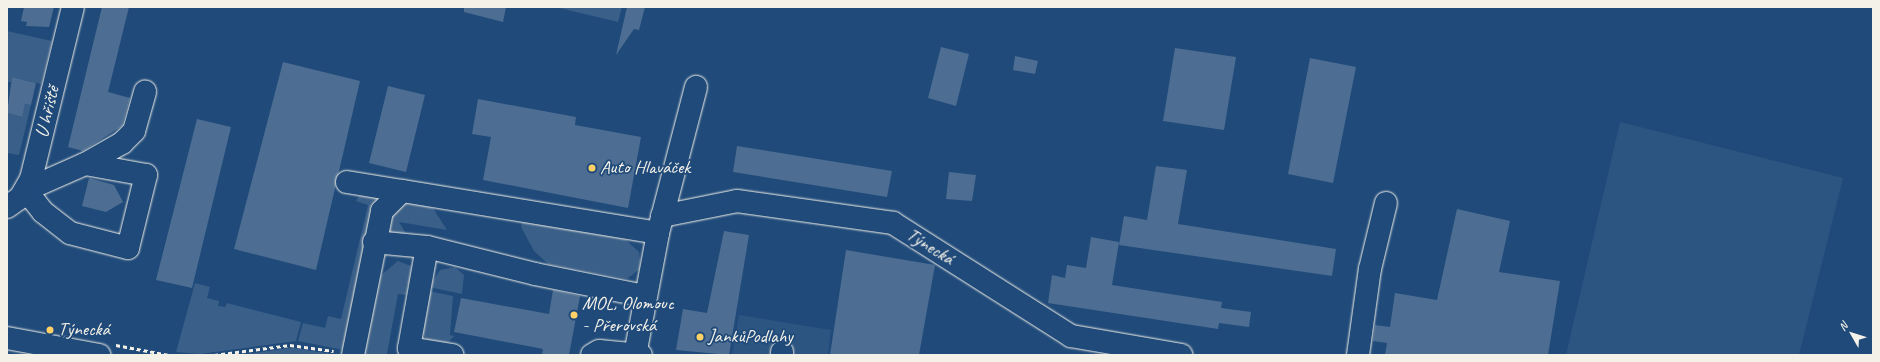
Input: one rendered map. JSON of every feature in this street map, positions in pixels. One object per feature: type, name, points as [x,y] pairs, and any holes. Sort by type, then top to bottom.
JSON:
[{"type":"street","name":"U hřiště","points":[[26,190],[73,7]]},
{"type":"street","points":[[592,355],[599,351],[637,355],[645,296],[660,225],[696,87]]},
{"type":"street","points":[[7,207],[26,190],[85,164],[122,142],[134,131],[145,92]]},
{"type":"street","points":[[26,190],[43,212],[70,233],[128,248],[146,175],[85,164]]},
{"type":"street","points":[[347,182],[402,191],[660,225]]},
{"type":"street","points":[[348,354],[382,210],[402,191]]},
{"type":"street","name":"Týnecká","points":[[660,225],[737,201],[893,223],[1071,336],[1181,355]]},
{"type":"street","points":[[1358,355],[1370,269],[1386,203]]},
{"type":"street","points":[[374,242],[427,248],[535,274],[645,296]]},
{"type":"street","points":[[427,248],[409,348],[452,355]]},
{"type":"street","points":[[7,338],[99,355]]},
{"type":"path","points":[[214,355],[295,345],[348,354]]},
{"type":"shaded area","points":[[555,7],[622,7],[618,22]]},
{"type":"shaded area","points":[[7,31],[52,41],[41,84],[12,77],[11,82],[7,82]]},
{"type":"shaded area","points":[[25,104],[31,105],[19,155],[7,153],[7,113],[21,117]]},
{"type":"shaded area","points":[[1620,122],[1843,178],[1799,355],[1566,355]]},
{"type":"shaded area","points":[[360,194],[376,197],[377,201],[344,350],[298,341],[303,323],[325,328],[328,316],[341,319],[368,205],[356,201]]},
{"type":"shaded area","points":[[414,200],[433,208],[447,230],[399,222],[409,239],[392,235],[389,230],[390,216],[404,203]]},
{"type":"shaded area","points":[[522,221],[625,239],[639,252],[641,268],[627,279],[548,264],[534,251],[521,227]]},
{"type":"shaded area","points":[[398,261],[411,266],[413,285],[408,284],[406,295],[398,294],[387,354],[390,355],[363,354],[379,277]]},
{"type":"shaded area","points":[[455,267],[464,275],[462,294],[429,287],[440,270]]},
{"type":"shaded area","points":[[195,283],[210,287],[207,298],[219,301],[218,306],[225,307],[227,303],[301,322],[296,341],[200,354],[176,352]]},
{"type":"shaded area","points":[[428,291],[453,296],[450,335],[454,336],[446,345],[428,342],[422,332]]},
{"type":"shaded area","points":[[739,315],[831,330],[828,355],[732,355]]},
{"type":"shaded area","points":[[289,348],[338,355],[240,355]]},
{"type":"building","points":[[24,7],[54,7],[49,27],[26,26],[27,22],[21,21]]},
{"type":"building","points":[[102,7],[129,7],[108,92],[130,98],[122,126],[83,151],[68,147]]},
{"type":"building","points":[[464,7],[506,7],[503,22],[464,12]]},
{"type":"building","points":[[627,7],[645,7],[639,30],[634,29],[616,55]]},
{"type":"building","points":[[941,47],[969,54],[956,106],[928,98]]},
{"type":"building","points":[[1175,48],[1236,57],[1224,130],[1163,121]]},
{"type":"building","points":[[1015,56],[1038,61],[1035,74],[1013,70]]},
{"type":"building","points":[[1310,58],[1356,67],[1333,183],[1288,174]]},
{"type":"building","points":[[283,62],[360,81],[316,270],[234,249]]},
{"type":"building","points":[[12,77],[36,83],[31,105],[25,104],[22,117],[7,113]]},
{"type":"building","points":[[388,86],[425,95],[406,172],[369,163]]},
{"type":"building","points":[[478,99],[576,117],[575,125],[641,137],[628,208],[483,180],[491,137],[472,134]]},
{"type":"building","points":[[197,119],[231,127],[192,288],[156,280]]},
{"type":"building","points":[[737,146],[892,171],[887,197],[733,172]]},
{"type":"building","points":[[1156,166],[1187,170],[1178,224],[1336,249],[1332,276],[1119,245],[1124,216],[1147,220]]},
{"type":"building","points":[[949,172],[976,175],[972,201],[946,199]]},
{"type":"building","points":[[89,178],[114,185],[123,202],[106,212],[82,206]]},
{"type":"building","points":[[1457,209],[1510,221],[1499,272],[1560,281],[1548,355],[1385,355],[1387,343],[1373,341],[1375,325],[1390,327],[1395,293],[1437,300]]},
{"type":"building","points":[[724,231],[749,235],[729,355],[676,350],[683,309],[707,313]]},
{"type":"building","points":[[1091,237],[1119,242],[1112,285],[1222,302],[1221,308],[1251,312],[1249,327],[1219,323],[1218,329],[1048,303],[1052,275],[1065,278],[1067,265],[1086,268]]},
{"type":"building","points":[[846,250],[935,265],[919,355],[830,355]]},
{"type":"building","points":[[553,290],[580,296],[569,355],[542,355],[543,349],[454,332],[461,298],[549,314]]},
{"type":"place","name":"Auto Hlaváček","points":[[592,168]]},
{"type":"place","name":"MOL, Olomouc - Přerovská","points":[[574,315]]},
{"type":"place","name":"Týnecká","points":[[50,330]]},
{"type":"place","name":"JankůPodlahy","points":[[700,337]]}]
